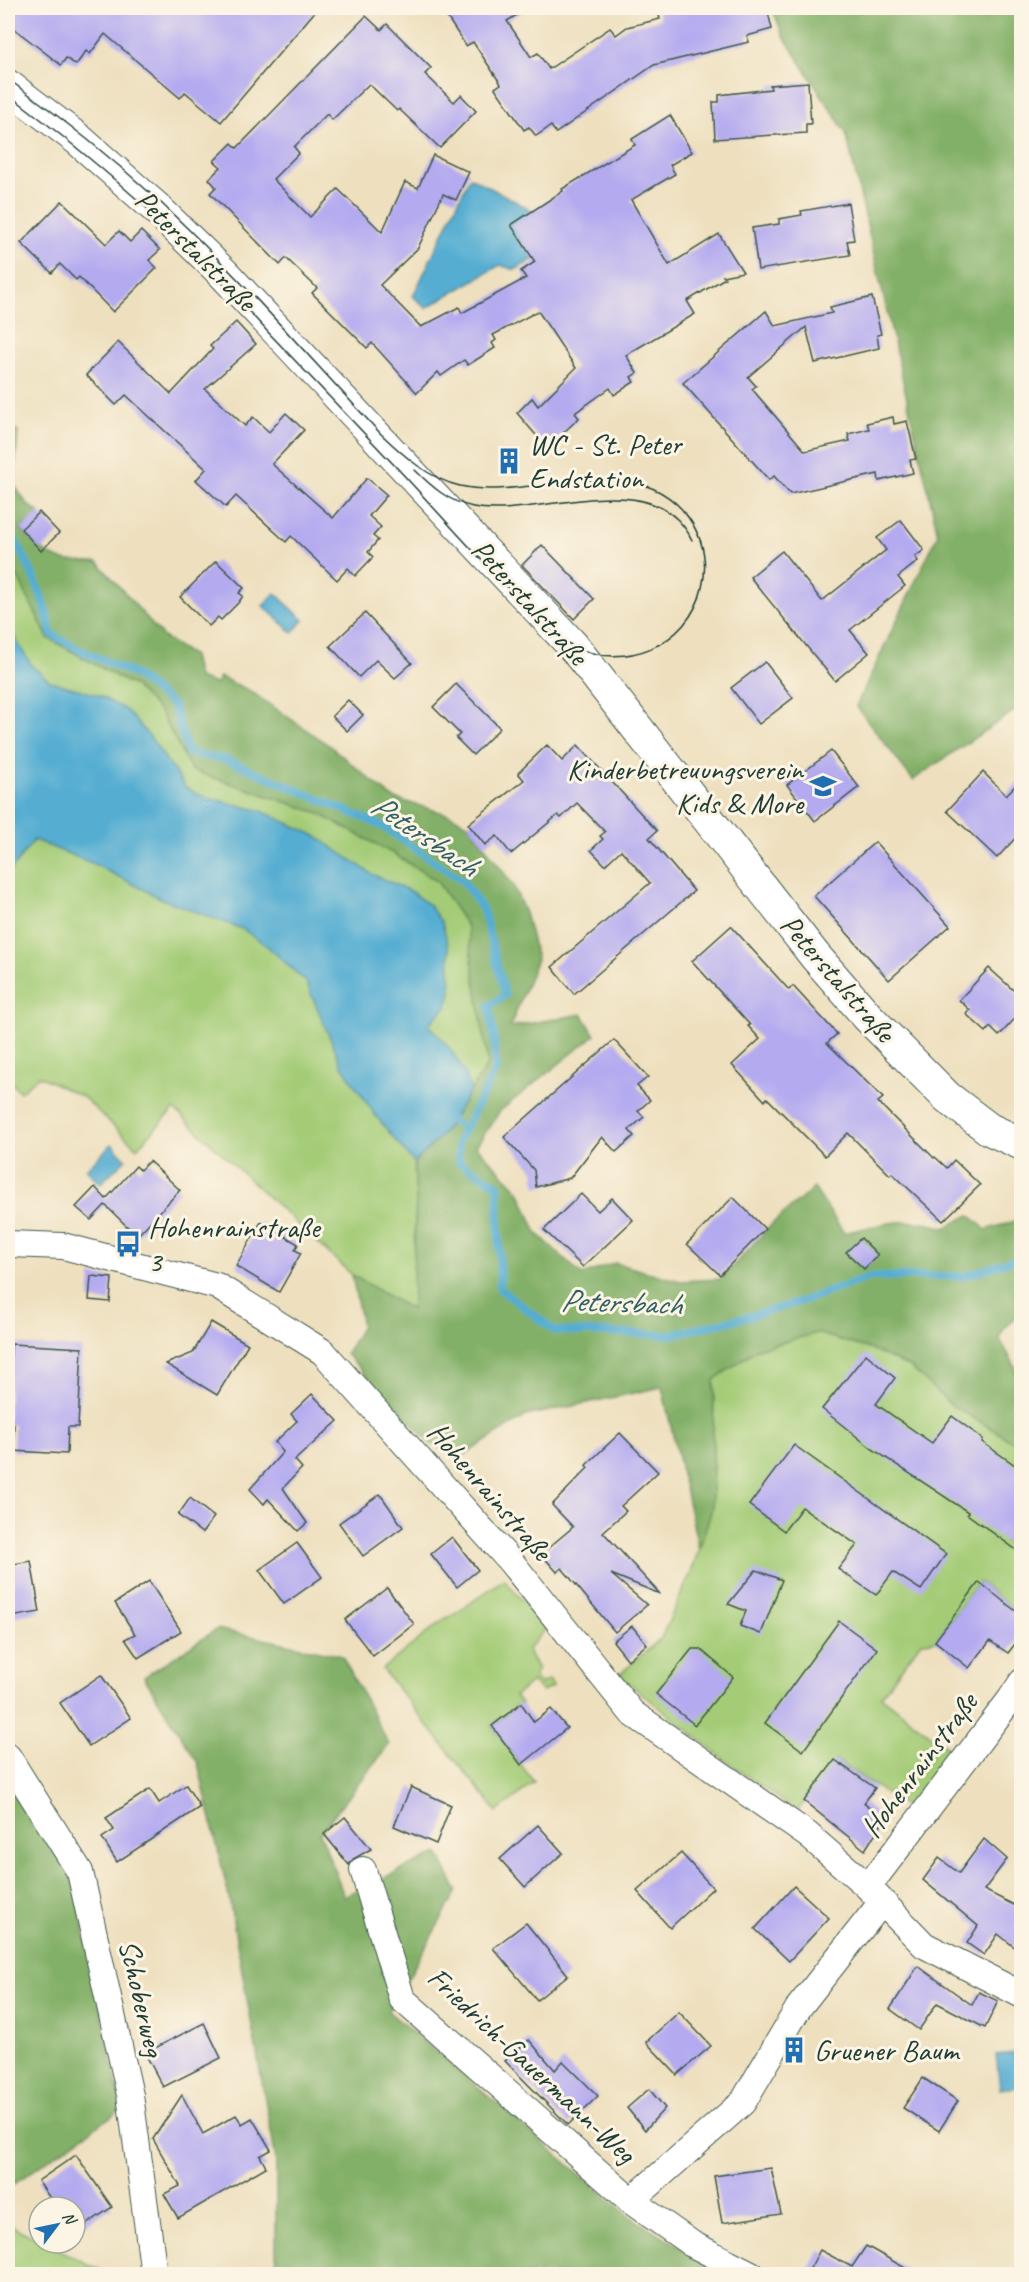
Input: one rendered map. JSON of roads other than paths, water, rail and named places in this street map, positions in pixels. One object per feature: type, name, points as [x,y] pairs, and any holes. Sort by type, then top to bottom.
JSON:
[{"type":"street","name":"Peterstalstraße","points":[[8,86],[79,140],[155,207],[224,274],[573,646],[808,947],[868,1017],[947,1097],[989,1129],[1022,1144]]},
{"type":"street","name":"Hohenrainstraße","points":[[8,1244],[63,1246],[217,1286],[322,1352],[511,1562],[632,1713],[808,1835],[875,1894],[924,1945],[1022,1995]]},
{"type":"street","name":"Hohenrainstraße","points":[[875,1894],[1022,1682]]},
{"type":"street","name":"Schoberweg","points":[[8,1757],[80,1872],[130,2095],[154,2274]]},
{"type":"street","name":"Friedrich-Gauermann-Weg","points":[[363,1870],[402,1999],[631,2201],[692,2244],[751,2274]]},
{"type":"street","name":"Friedrich-Gauermann-Weg","points":[[631,2201],[742,2102],[799,2007],[875,1894]]},
{"type":"water","points":[[470,177],[528,208],[561,243],[515,270],[500,265],[426,308],[413,296]]},
{"type":"water","points":[[275,593],[304,620],[293,633],[263,606]]},
{"type":"water","points":[[8,627],[32,666],[50,681],[98,695],[126,710],[150,737],[186,788],[202,796],[262,811],[314,835],[372,874],[410,891],[429,905],[442,923],[449,948],[451,994],[446,1007],[428,1025],[454,1055],[471,1090],[442,1135],[414,1163],[375,1115],[342,1066],[306,982],[267,946],[242,929],[162,899],[94,864],[34,840],[8,874]]},
{"type":"water","points":[[112,1144],[126,1159],[100,1184],[86,1169]]},
{"type":"water","points":[[1014,2053],[1018,2087],[1000,2089],[996,2055]]},
{"type":"waterway","name":"Petersbach","points":[[8,527],[40,592],[51,634],[80,650],[134,674],[173,705],[188,753],[227,760],[382,826],[463,881],[483,910],[505,995],[489,1006],[496,1069],[458,1142],[459,1162],[498,1185],[500,1289],[555,1331],[670,1335],[800,1302],[870,1277],[965,1276],[1022,1257]]},
{"type":"waterway","points":[[445,1115],[463,1129]]},
{"type":"tram line","points":[[8,79],[86,138],[160,202],[245,287],[381,434],[407,458],[427,472],[449,483],[488,489],[582,480],[612,480],[641,484],[666,496],[688,517],[701,542],[703,551],[702,588],[695,608],[683,625],[668,639],[651,648],[631,654],[611,656],[591,653],[555,635],[500,580],[181,240],[98,166],[8,94]]},
{"type":"tram line","points":[[415,470],[441,493],[456,502],[473,507],[500,509],[623,498],[651,503],[674,516],[692,540]]},
{"type":"place","name":"WC - St. Peter Endstation","points":[[509,461]]},
{"type":"place","name":"Kinderbetreuungsverein Kids & More","points":[[823,786]]},
{"type":"place","name":"Hohenrainstraße 3","points":[[128,1244]]},
{"type":"place","name":"Gruener Baum","points":[[794,2050]]}]
